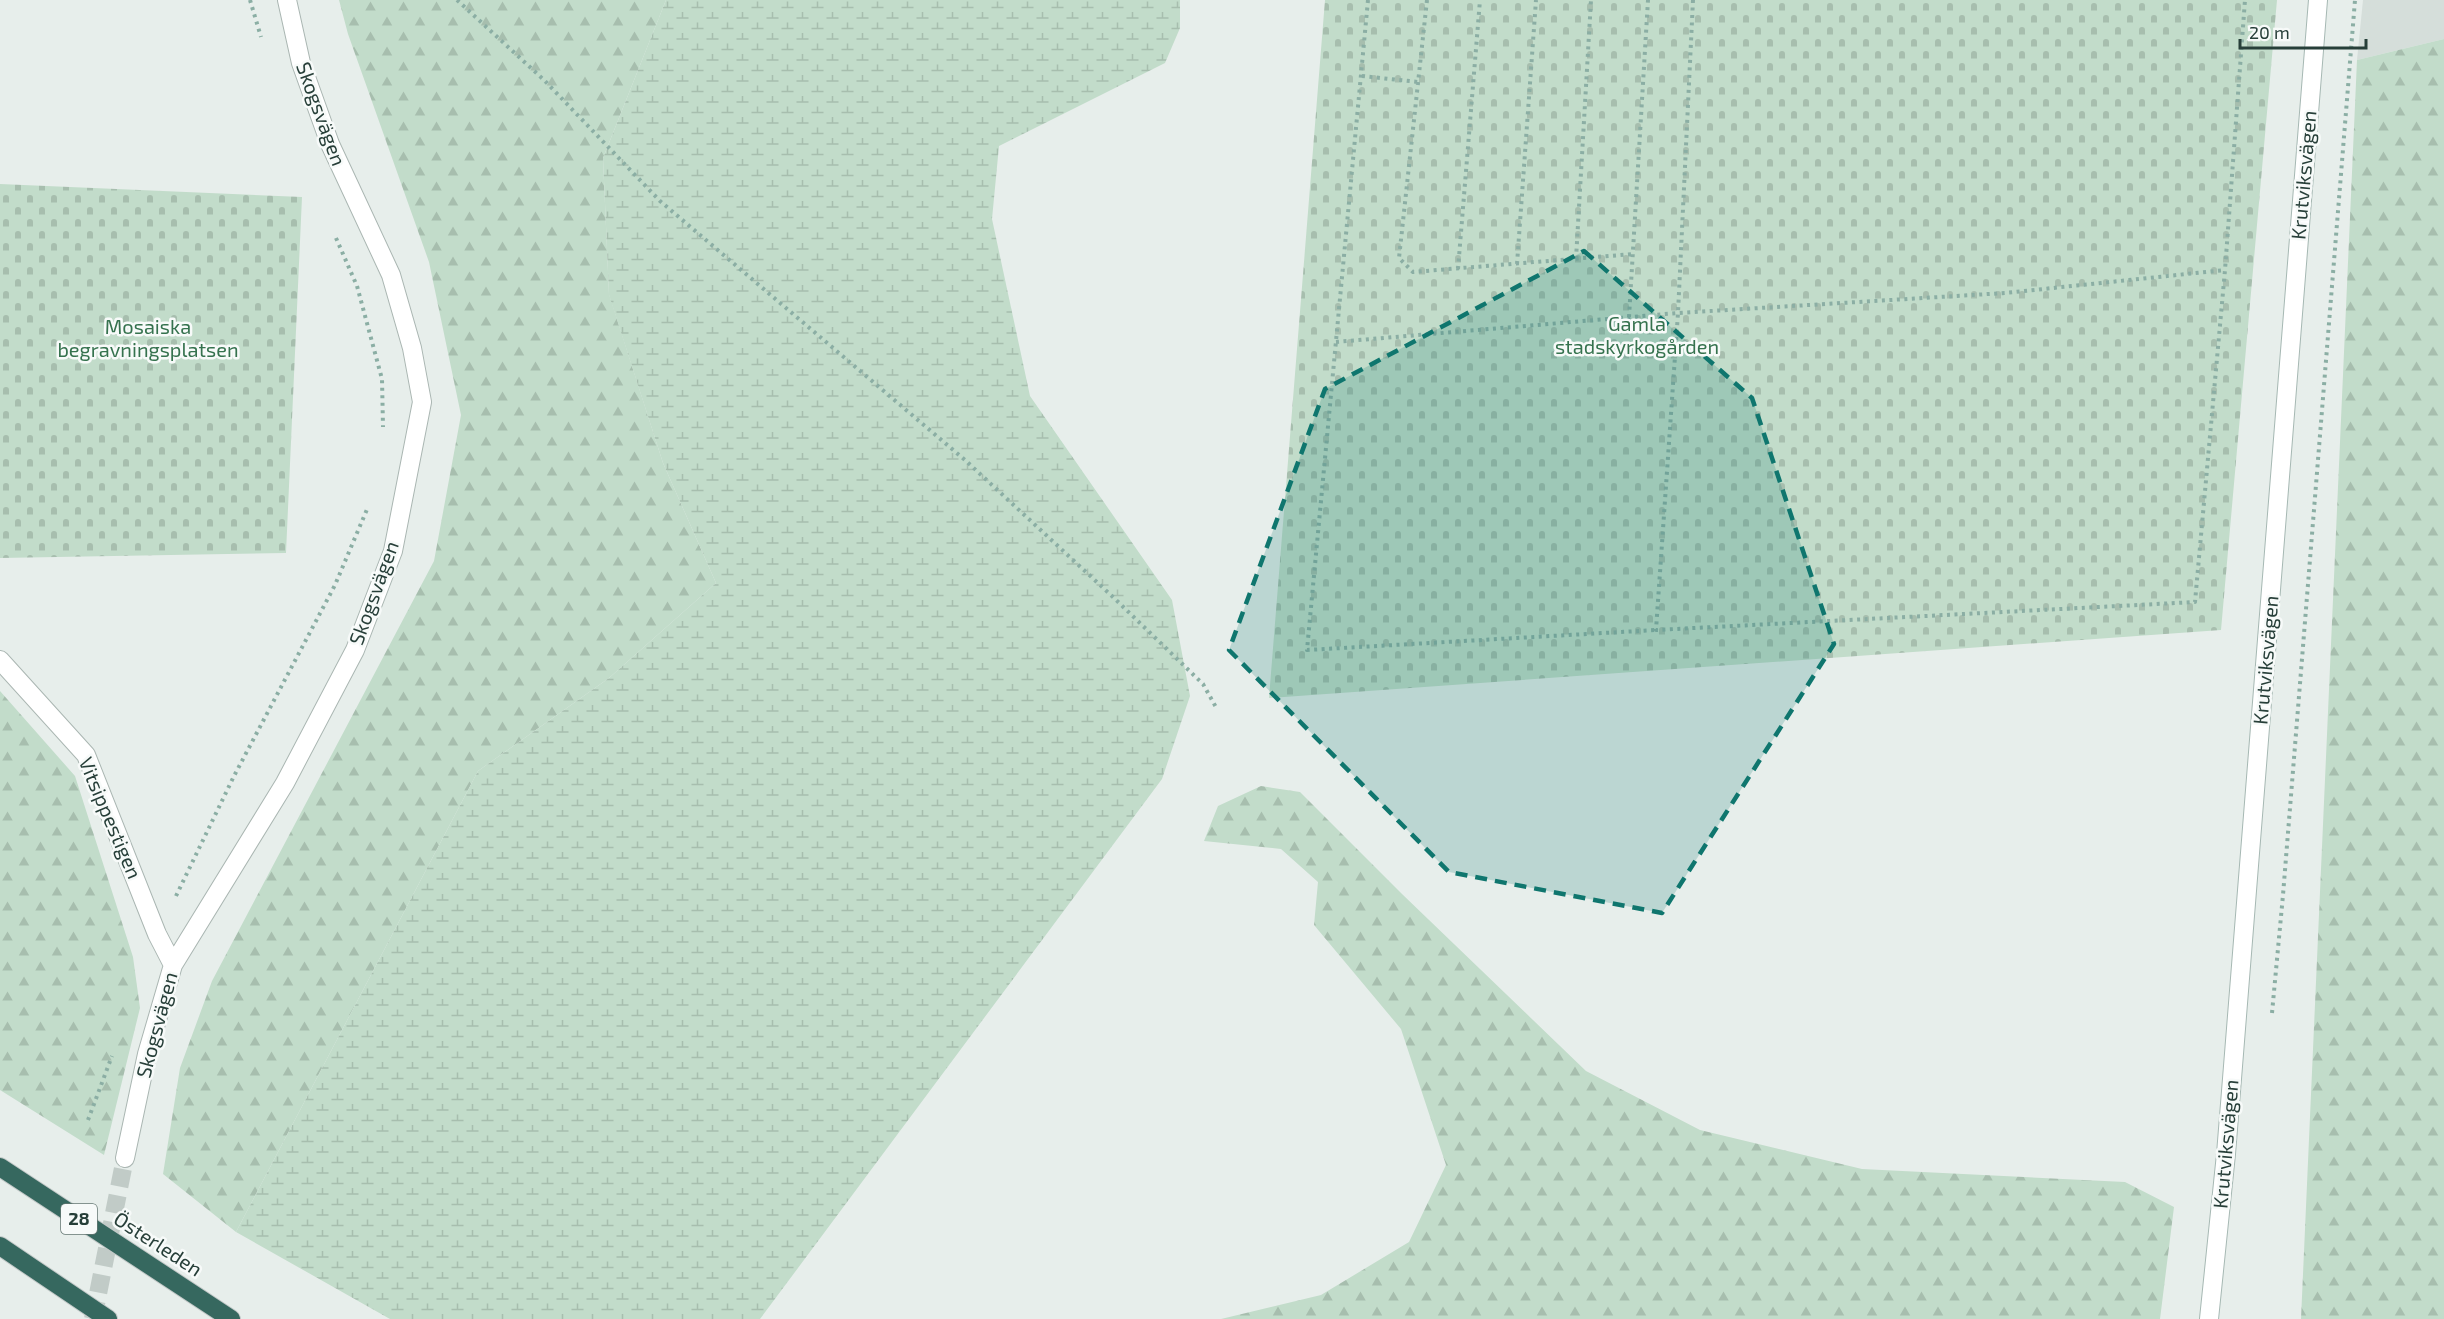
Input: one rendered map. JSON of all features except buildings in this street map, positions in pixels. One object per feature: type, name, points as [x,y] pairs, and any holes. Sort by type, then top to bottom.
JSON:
[{"type":"highway","name":"Österleden","points":[[0,1167],[231,1319]]},
{"type":"highway","points":[[0,1246],[108,1319]]},
{"type":"street","name":"Skogsvägen","points":[[125,1158],[147,1054],[173,965],[285,783],[355,650],[393,551],[422,402],[412,348],[391,275],[330,144],[301,63],[287,0]]},
{"type":"street","name":"Krutviksvägen","points":[[2209,1319],[2227,1142],[2318,0]]},
{"type":"street","name":"Vitsippestigen","points":[[0,660],[86,755],[157,934],[173,965]]},
{"type":"path","points":[[250,0],[262,43]]},
{"type":"path","points":[[457,0],[544,80],[660,201],[965,460],[1113,597],[1203,684],[1217,709]]},
{"type":"path","points":[[1368,0],[1307,650],[2195,602],[2225,270],[2245,0]]},
{"type":"path","points":[[1427,0],[1399,258],[1413,272],[1633,254]]},
{"type":"path","points":[[1458,269],[1480,0]]},
{"type":"path","points":[[1517,264],[1536,0]]},
{"type":"path","points":[[1576,259],[1591,0]]},
{"type":"path","points":[[1629,317],[1648,0]]},
{"type":"path","points":[[1656,630],[1678,313],[1693,0]]},
{"type":"path","points":[[2270,1024],[2283,895],[2355,0]]},
{"type":"path","points":[[1362,76],[1418,82]]},
{"type":"path","points":[[334,234],[357,286],[382,379],[383,430]]},
{"type":"path","points":[[1336,342],[1678,313],[2005,293],[2225,270]]},
{"type":"path","points":[[157,934],[234,776],[335,585],[368,506]]},
{"type":"path","points":[[88,1120],[113,1054]]},
{"type":"highlighted area","points":[[1584,251],[1752,398],[1834,644],[1662,913],[1449,872],[1229,650],[1325,389]]},
{"type":"shaded area","points":[[2363,0],[2444,0],[2444,39],[2357,60]]},
{"type":"green space","points":[[339,0],[666,0],[603,158],[609,294],[663,463],[716,583],[609,678],[478,771],[236,1232],[163,1174],[180,1068],[212,981],[434,561],[461,415],[429,262],[348,34]]},
{"type":"green space","points":[[666,0],[1180,0],[1180,28],[1165,63],[999,146],[992,219],[1030,396],[1172,600],[1190,696],[1162,779],[760,1319],[390,1319],[236,1232],[478,771],[609,678],[716,583],[663,463],[609,295],[603,158]]},
{"type":"green space","name":"Gamla stadskyrkogården","points":[[1325,0],[2277,0],[2221,630],[1269,698]]},
{"type":"green space","points":[[2444,39],[2444,1319],[2301,1319],[2357,60]]},
{"type":"green space","name":"Mosaiska begravningsplatsen","points":[[0,184],[302,197],[286,553],[0,558]]},
{"type":"green space","points":[[0,691],[75,776],[133,957],[140,1008],[104,1155],[0,1090]]},
{"type":"green space","points":[[1261,786],[1300,792],[1586,1071],[1700,1130],[1862,1169],[2125,1182],[2174,1207],[2160,1319],[1221,1319],[1321,1295],[1409,1242],[1446,1165],[1401,1029],[1314,925],[1318,882],[1281,849],[1204,841],[1218,806]]},
{"type":"tunnel","points":[[93,1319],[125,1158]]}]
